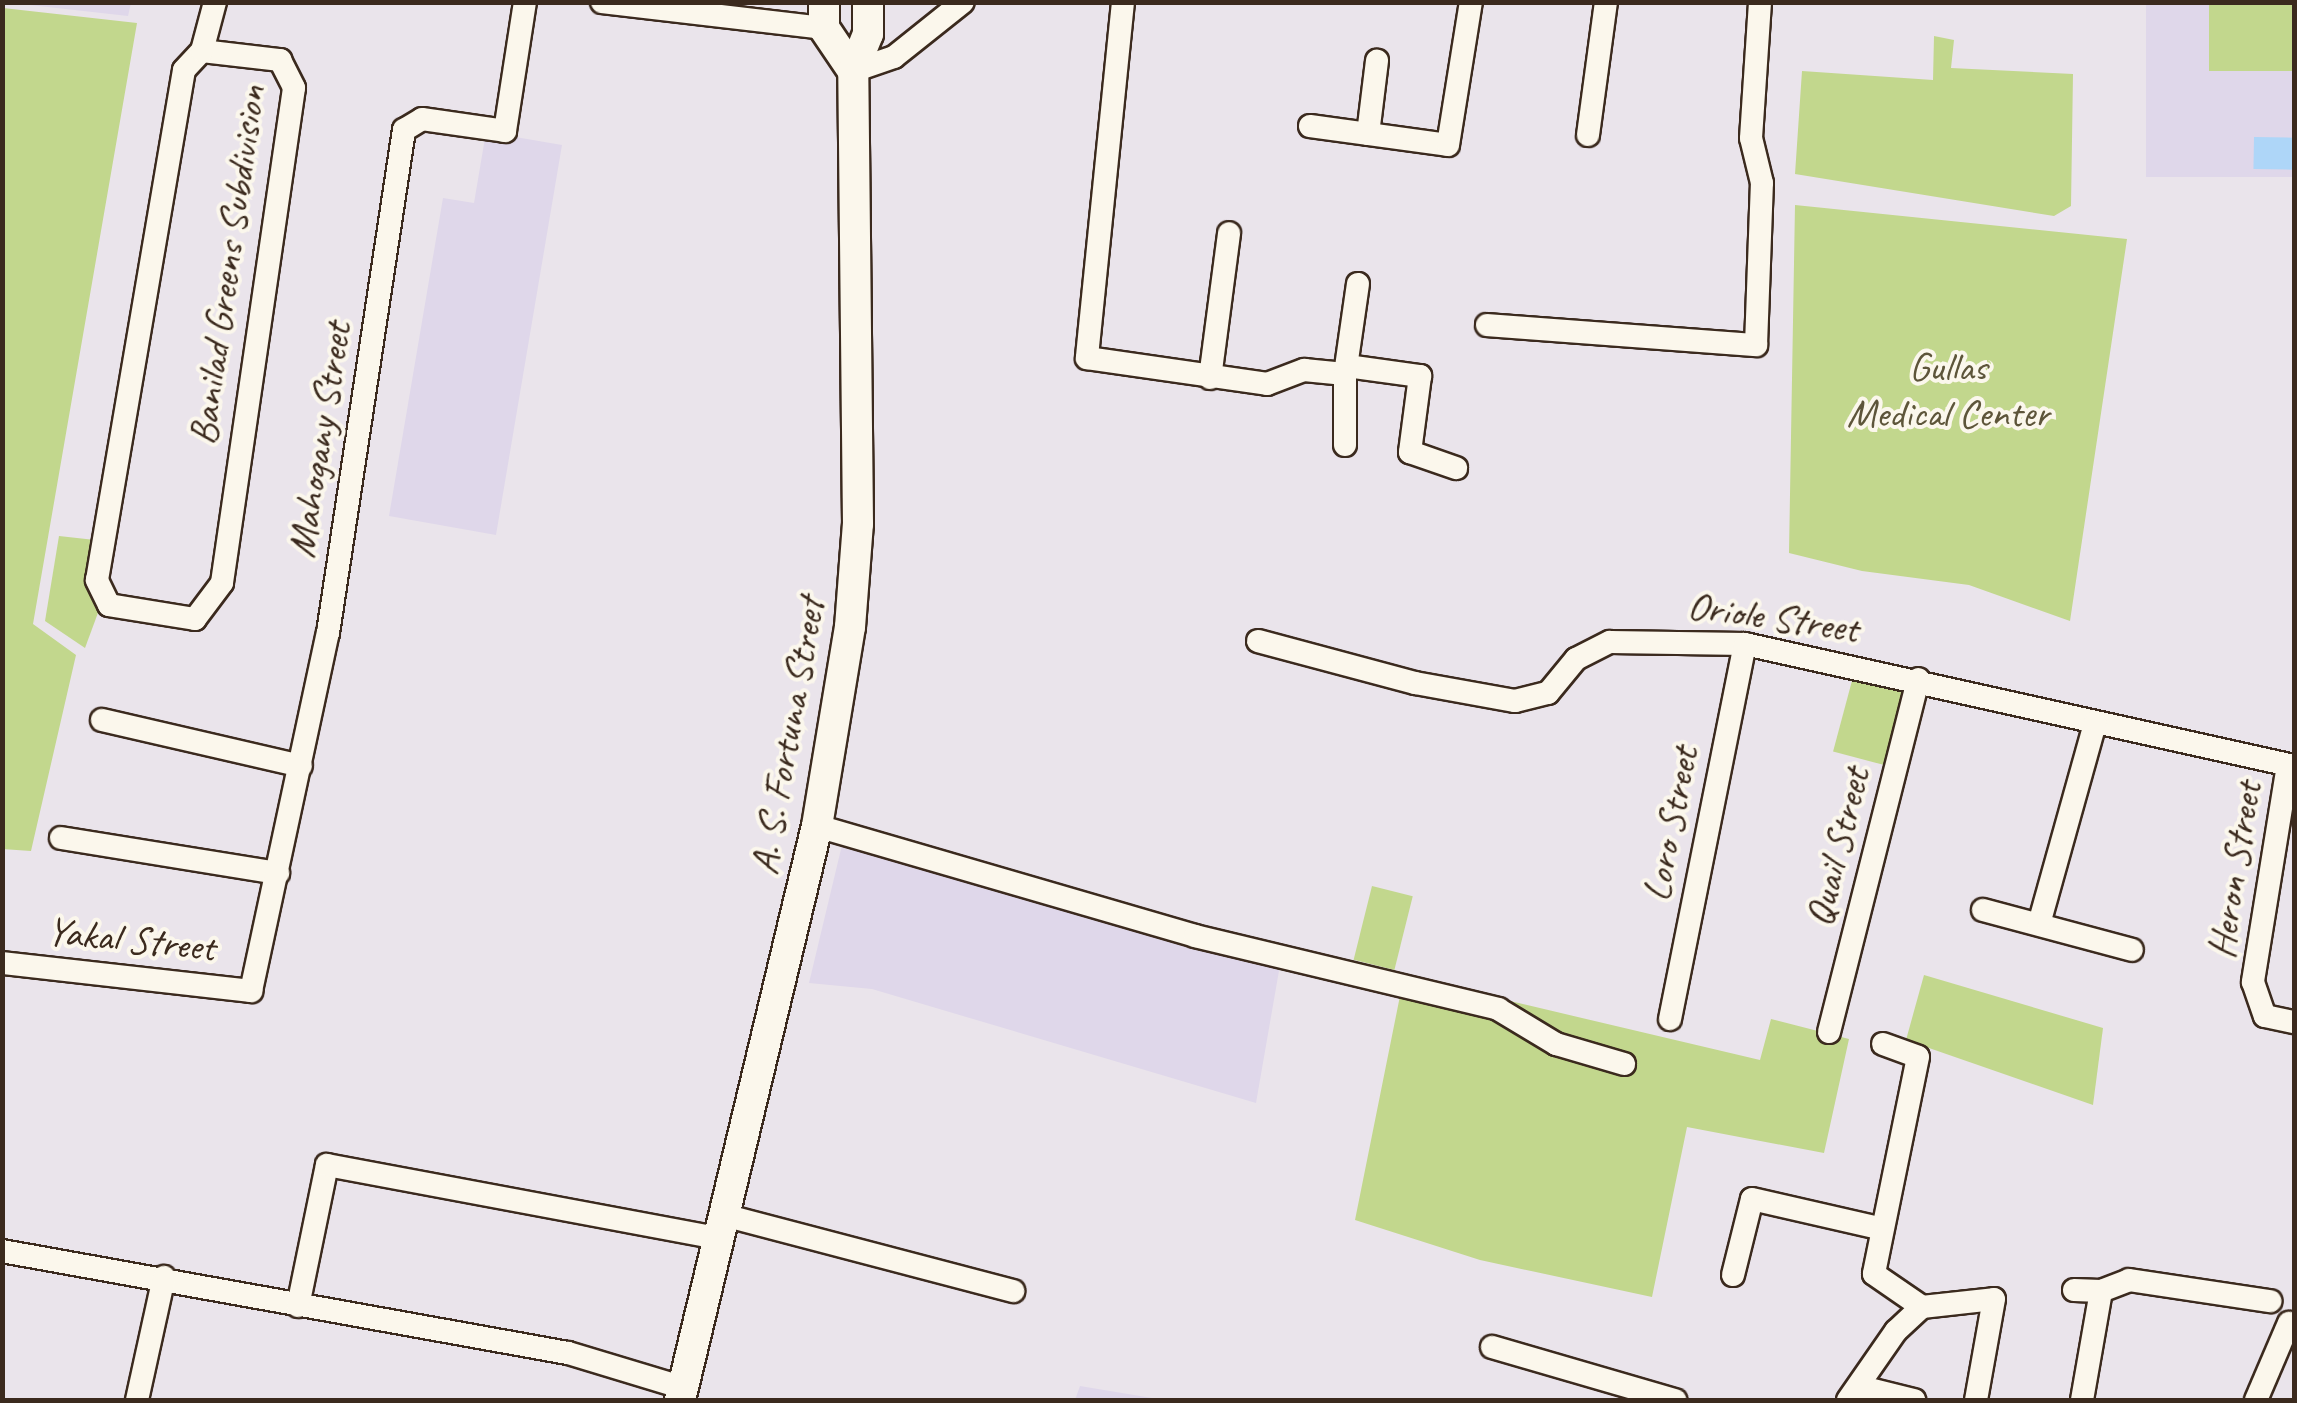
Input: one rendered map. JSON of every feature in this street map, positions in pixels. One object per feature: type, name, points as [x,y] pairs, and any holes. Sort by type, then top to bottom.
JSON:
[{"type":"main road","name":"A. S. Fortuna Street","points":[[682,1394],[817,826],[850,626],[858,524],[853,71],[868,34],[868,2]]},
{"type":"main road","points":[[824,16],[853,71]]},
{"type":"street","points":[[202,51],[215,2]]},
{"type":"street","name":"Mahogany Street","points":[[251,991],[301,766],[404,130],[422,119],[505,132],[525,2]]},
{"type":"street","points":[[853,71],[894,56],[963,2]]},
{"type":"street","points":[[1123,2],[1087,358],[1266,384],[1304,370],[1420,376],[1410,452],[1456,468]]},
{"type":"street","points":[[1310,126],[1448,145],[1470,2]]},
{"type":"street","points":[[1588,135],[1606,2]]},
{"type":"street","points":[[1488,325],[1756,345],[1762,182],[1750,138],[1760,2]]},
{"type":"street","points":[[616,3],[824,16]]},
{"type":"street","name":"Banilad Greens Subdivision","points":[[202,51],[280,60],[294,88],[222,583],[195,618],[109,605],[97,580],[184,70],[202,51]]},
{"type":"street","points":[[1368,134],[1377,61]]},
{"type":"street","points":[[1210,378],[1229,233]]},
{"type":"street","points":[[1345,445],[1346,370],[1358,284]]},
{"type":"street","name":"Oriole Street","points":[[1258,641],[1415,683],[1515,701],[1548,693],[1576,659],[1610,642],[1744,644],[2291,765]]},
{"type":"street","name":"Loro Street","points":[[1670,1018],[1744,644]]},
{"type":"street","name":"Quail Street","points":[[1829,1032],[1918,680]]},
{"type":"street","points":[[102,720],[301,766]]},
{"type":"street","points":[[2040,924],[2095,723]]},
{"type":"street","name":"Heron Street","points":[[2291,765],[2253,982],[2265,1016],[2294,1022]]},
{"type":"street","points":[[817,826],[1195,936],[1498,1008],[1556,1044],[1624,1064]]},
{"type":"street","points":[[62,838],[278,873]]},
{"type":"street","points":[[1984,910],[2132,950]]},
{"type":"street","name":"Yakal Street","points":[[2,962],[251,991]]},
{"type":"street","points":[[1882,1044],[1918,1057],[1879,1228],[1874,1274],[1922,1307]]},
{"type":"street","points":[[298,1306],[328,1166],[724,1228],[1013,1291]]},
{"type":"street","points":[[1734,1276],[1752,1199],[1879,1228]]},
{"type":"street","points":[[2,1251],[164,1277],[298,1306],[568,1354],[682,1394]]},
{"type":"street","points":[[137,1400],[164,1277]]},
{"type":"street","points":[[2074,1290],[2101,1292],[2129,1280],[2270,1300]]},
{"type":"street","points":[[2082,1400],[2101,1292]]},
{"type":"street","points":[[1914,1400],[1854,1394],[1896,1331],[1922,1307],[1994,1299],[1976,1400]]},
{"type":"street","points":[[2256,1400],[2289,1323]]},
{"type":"street","points":[[1492,1347],[1675,1400]]},
{"type":"shaded area","points":[[3,2],[131,2],[131,3],[128,16]]},
{"type":"shaded area","points":[[2146,3],[2294,3],[2294,177],[2146,177]]},
{"type":"shaded area","points":[[486,132],[562,145],[496,535],[389,516],[443,198],[474,203]]},
{"type":"shaded area","points":[[842,845],[1280,965],[1256,1103],[872,989],[809,983]]},
{"type":"shaded area","points":[[1080,1386],[1164,1400],[1075,1400]]},
{"type":"green space","points":[[2209,3],[2294,3],[2294,71],[2209,71]]},
{"type":"green space","points":[[3,8],[137,23],[33,624],[76,655],[31,851],[2,849]]},
{"type":"green space","points":[[1934,36],[1954,40],[1951,68],[2073,74],[2071,206],[2054,216],[1795,174],[1802,71],[1933,80]]},
{"type":"green space","name":"Gullas Medical Center","points":[[1795,205],[2127,239],[2070,621],[1969,585],[1862,571],[1789,553]]},
{"type":"green space","points":[[59,536],[95,540],[102,602],[85,648],[45,621]]},
{"type":"green space","points":[[1853,677],[1903,690],[1883,765],[1833,751]]},
{"type":"green space","points":[[1372,886],[1413,896],[1394,970],[1354,960]]},
{"type":"green space","points":[[1924,975],[2103,1028],[2093,1105],[1906,1040]]},
{"type":"green space","points":[[1404,976],[1760,1060],[1771,1019],[1849,1039],[1824,1153],[1687,1127],[1652,1297],[1480,1260],[1355,1220]]},
{"type":"water","points":[[2254,137],[2294,138],[2293,170],[2253,169]]}]
